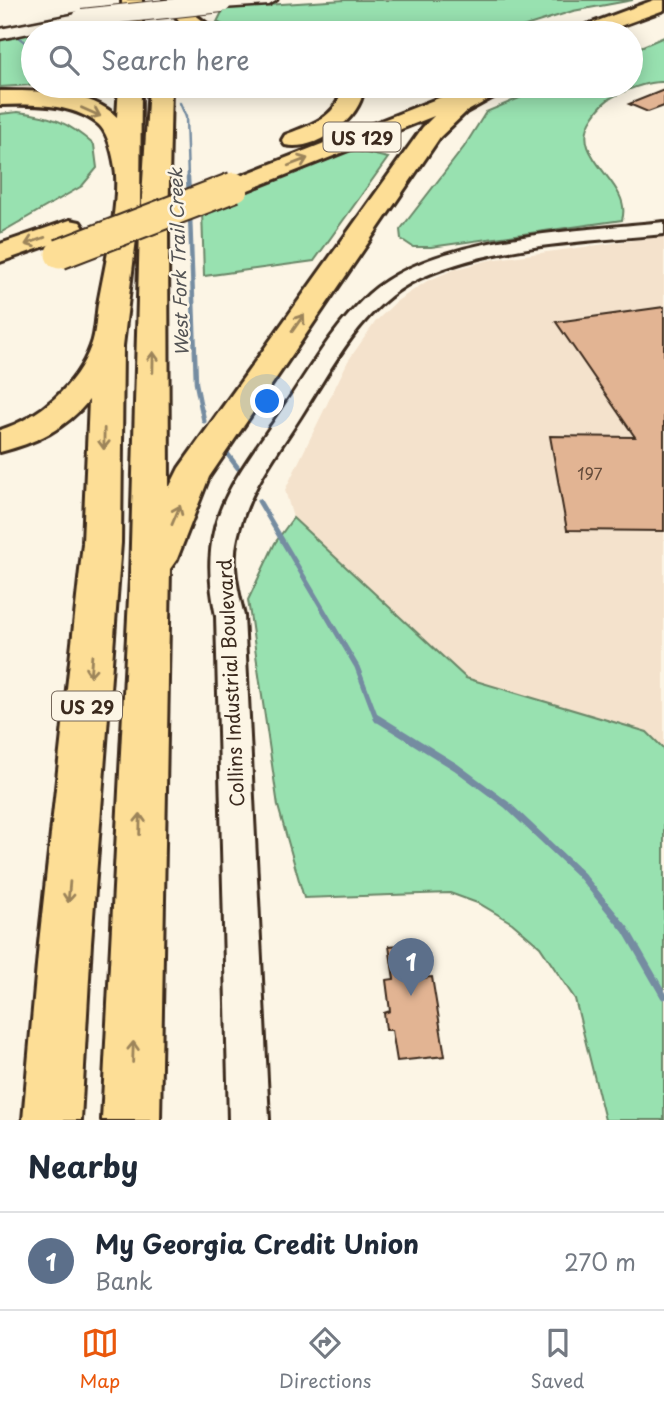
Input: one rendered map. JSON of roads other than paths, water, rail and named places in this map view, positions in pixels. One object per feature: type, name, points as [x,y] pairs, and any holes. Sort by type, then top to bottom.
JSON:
[{"type":"highway","points":[[132,0],[132,21]]},
{"type":"highway","points":[[156,0],[163,21]]},
{"type":"highway","points":[[174,0],[191,21]]},
{"type":"highway","points":[[615,21],[664,3]]},
{"type":"highway","points":[[643,26],[664,18]]},
{"type":"highway","name":"US 29","points":[[52,1120],[66,929],[102,543],[107,346],[127,206],[130,98]]},
{"type":"highway","name":"US 29","points":[[131,1120],[150,578],[154,229],[165,98]]},
{"type":"highway","points":[[224,180],[261,155],[337,119],[350,103],[351,98]]},
{"type":"highway","points":[[261,155],[415,98]]},
{"type":"highway","name":"US 129","points":[[0,277],[65,241],[224,180],[457,98]]},
{"type":"highway","points":[[150,578],[192,477],[431,132],[458,107],[474,98]]},
{"type":"highway","points":[[0,99],[48,100],[96,114],[114,128],[127,170]]},
{"type":"highway","points":[[0,254],[65,241]]},
{"type":"highway","points":[[0,441],[40,426],[61,412],[92,377],[107,346]]},
{"type":"highway","points":[[56,1064],[66,1120]]},
{"type":"main road","points":[[67,21],[266,0]]},
{"type":"main road","points":[[0,34],[21,30]]},
{"type":"street","name":"Collins Industrial Boulevard","points":[[248,1120],[230,616],[221,575],[223,541],[241,489],[346,331],[374,300],[398,282],[444,263],[514,247],[664,228]]},
{"type":"waterway","name":"West Fork Trail Creek","points":[[14,34],[21,39]]},
{"type":"waterway","name":"West Fork Trail Creek","points":[[180,103],[186,117],[188,179]]},
{"type":"waterway","name":"West Fork Trail Creek","points":[[188,178],[189,195]]},
{"type":"waterway","name":"West Fork Trail Creek","points":[[190,215],[196,383],[202,413]]},
{"type":"waterway","name":"West Fork Trail Creek","points":[[202,411],[204,421]]},
{"type":"waterway","name":"West Fork Trail Creek","points":[[226,452],[238,468]]},
{"type":"waterway","name":"West Fork Trail Creek","points":[[259,501],[357,667],[377,720]]},
{"type":"waterway","name":"West Fork Trail Creek","points":[[377,718],[456,767],[507,805],[581,875],[626,930],[664,996]]},
{"type":"place","name":"My Georgia Credit Union","points":[[411,996]]}]
